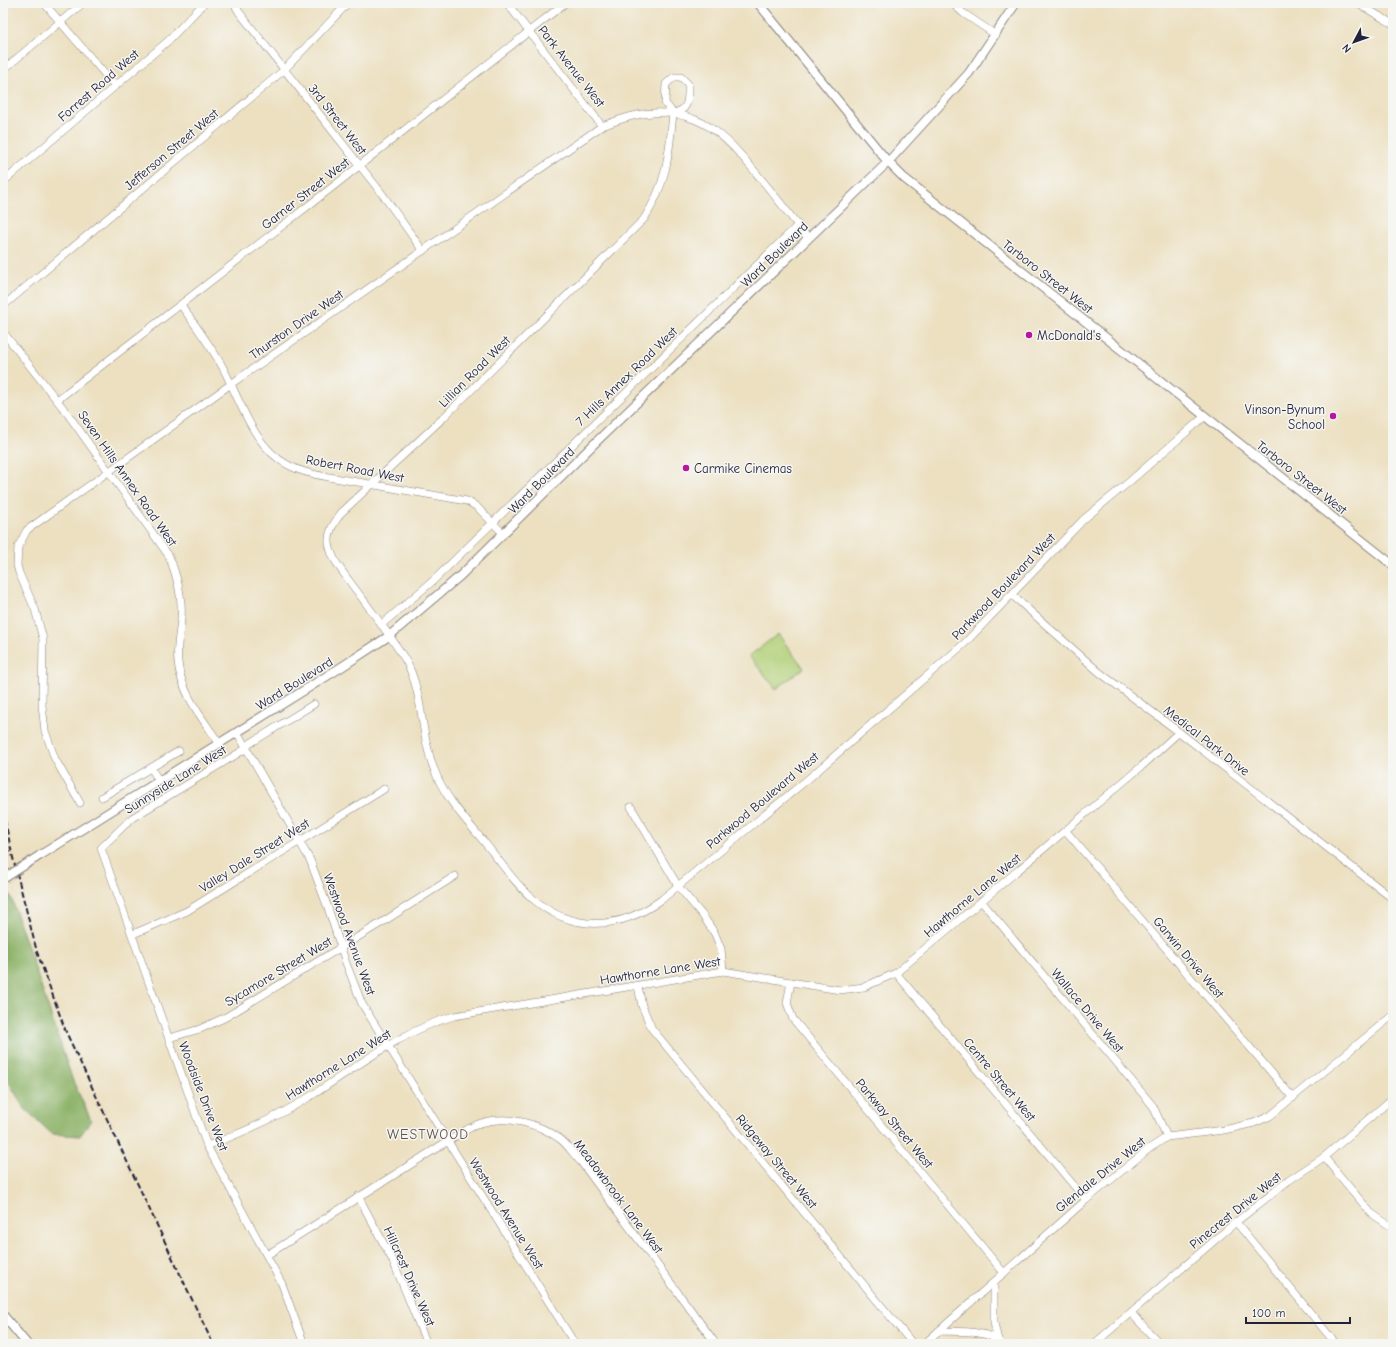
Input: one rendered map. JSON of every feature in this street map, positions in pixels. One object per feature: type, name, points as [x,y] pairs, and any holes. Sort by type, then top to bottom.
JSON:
[{"type":"main road","name":"Tarboro Street West","points":[[758,3],[888,162],[904,178],[1393,565]]},
{"type":"main road","name":"Ward Boulevard","points":[[3,879],[389,636],[427,605],[504,534],[598,440],[888,162],[958,87],[996,35],[1016,3]]},
{"type":"main road","points":[[3,1315],[27,1344]]},
{"type":"street","points":[[44,3],[115,86]]},
{"type":"street","points":[[3,70],[83,3]]},
{"type":"street","name":"Forrest Road West","points":[[3,182],[168,41],[204,3]]},
{"type":"street","name":"3rd Street West","points":[[234,3],[239,12],[284,70],[360,165],[423,251]]},
{"type":"street","name":"Jefferson Street West","points":[[3,306],[284,70],[348,3]]},
{"type":"street","name":"Park Avenue West","points":[[507,3],[602,126]]},
{"type":"street","name":"Garner Street West","points":[[57,400],[181,305],[565,3]]},
{"type":"street","points":[[952,3],[963,13],[996,35]]},
{"type":"street","points":[[1357,3],[1393,24]]},
{"type":"street","points":[[674,77],[679,77],[688,84],[688,103],[684,110],[674,113],[669,110],[666,103],[666,87],[669,80],[674,77]]},
{"type":"street","name":"Lillian Road West","points":[[389,636],[337,563],[329,543],[333,524],[371,484],[442,419],[641,223],[656,200],[665,176],[674,113]]},
{"type":"street","name":"Thurston Drive West","points":[[80,802],[55,758],[45,731],[42,705],[43,639],[35,610],[18,573],[17,556],[22,538],[34,524],[231,384],[602,126],[641,114],[682,114],[704,122],[728,140],[808,238]]},
{"type":"street","name":"7 Hills Annex Road West","points":[[381,625],[434,580],[798,225]]},
{"type":"street","name":"Robert Road West","points":[[181,305],[221,364],[255,432],[269,451],[287,465],[308,473],[467,501],[504,534]]},
{"type":"street","name":"Seven Hills Annex Road West","points":[[3,332],[57,400],[109,472],[160,544],[176,572],[182,604],[177,652],[180,675],[187,694],[219,743]]},
{"type":"street","name":"Parkwood Boulevard West","points":[[389,636],[412,674],[431,760],[437,776],[456,806],[531,898],[542,907],[566,918],[585,922],[608,923],[624,920],[650,908],[678,886],[920,683],[965,643],[1084,519],[1129,482],[1204,416]]},
{"type":"street","name":"Medical Park Drive","points":[[1012,594],[1098,672],[1179,732],[1393,899]]},
{"type":"street","name":"Sunnyside Lane West","points":[[101,848],[132,818],[314,704]]},
{"type":"street","name":"Westwood Avenue West","points":[[237,732],[247,747],[310,860],[362,1004],[575,1344]]},
{"type":"street","name":"Hawthorne Lane West","points":[[207,1146],[241,1133],[294,1106],[426,1025],[454,1016],[724,971],[840,990],[864,987],[896,973],[1066,831],[1179,732]]},
{"type":"street","points":[[102,797],[179,750]]},
{"type":"street","points":[[151,768],[159,781]]},
{"type":"street","name":"Valley Dale Street West","points":[[133,934],[187,911],[384,789]]},
{"type":"street","points":[[631,807],[678,886],[703,916],[715,934],[721,949],[724,971]]},
{"type":"street","name":"Garwin Drive West","points":[[1066,831],[1294,1098]]},
{"type":"street","name":"Woodside Drive West","points":[[101,848],[133,934],[207,1146],[282,1284],[304,1344]]},
{"type":"street","name":"Sycamore Street West","points":[[169,1038],[200,1029],[226,1017],[381,923],[455,876]]},
{"type":"street","name":"Wallace Drive West","points":[[982,902],[1153,1106],[1167,1137]]},
{"type":"street","name":"Centre Street West","points":[[896,973],[1086,1200]]},
{"type":"street","name":"Parkway Street West","points":[[791,982],[787,1003],[793,1019],[1004,1273]]},
{"type":"street","name":"Ridgeway Street West","points":[[638,986],[642,1006],[652,1030],[913,1344]]},
{"type":"street","name":"Glendale Drive West","points":[[924,1344],[1086,1200],[1129,1164],[1167,1137],[1224,1130],[1254,1123],[1270,1116],[1294,1098],[1393,1015]]},
{"type":"street","name":"Pinecrest Drive West","points":[[1094,1344],[1236,1222],[1288,1181],[1324,1157],[1393,1098]]},
{"type":"street","name":"Meadowbrook Lane West","points":[[267,1255],[358,1196],[448,1141],[479,1124],[492,1120],[522,1122],[545,1130],[560,1139],[581,1162],[716,1344]]},
{"type":"street","points":[[1324,1157],[1371,1213],[1393,1228]]},
{"type":"street","name":"Hillcrest Drive West","points":[[358,1196],[393,1261],[427,1344]]},
{"type":"street","points":[[1236,1222],[1336,1344]]},
{"type":"street","points":[[994,1282],[993,1316],[1000,1342]]},
{"type":"street","points":[[1131,1313],[1160,1344]]},
{"type":"street","points":[[939,1331],[978,1333],[1000,1342]]},
{"type":"green space","points":[[778,634],[804,668],[776,689],[749,656]]},
{"type":"green space","points":[[10,894],[73,1081],[91,1120],[80,1136],[52,1134],[24,1108],[3,1072],[3,898]]},
{"type":"railway","points":[[3,811],[12,854],[37,952],[66,1032],[213,1344]]},
{"type":"place","name":"McDonald's","points":[[1029,335]]},
{"type":"place","name":"Vinson-Bynum School","points":[[1333,416]]},
{"type":"place","name":"Carmike Cinemas","points":[[686,468]]},
{"type":"district","name":"WESTWOOD","points":[[428,1134]]}]
